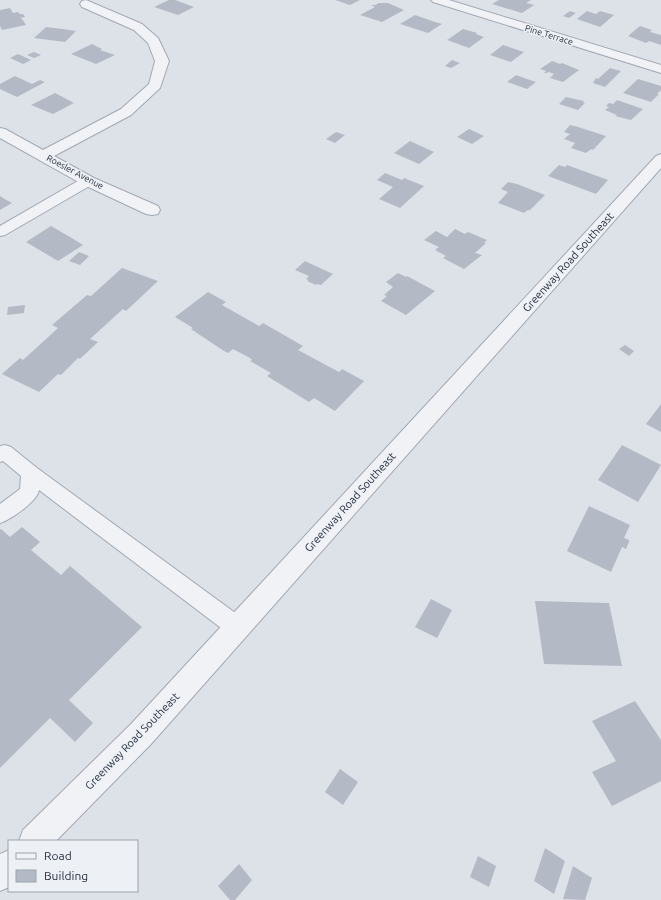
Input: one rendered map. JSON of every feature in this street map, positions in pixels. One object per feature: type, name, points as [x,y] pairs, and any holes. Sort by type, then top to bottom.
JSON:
[{"type":"street","name":"Pine Terrace","points":[[437,0],[453,2],[661,69]]},
{"type":"street","points":[[44,155],[126,112],[155,85],[162,61],[154,41],[138,27],[86,4]]},
{"type":"street","name":"Roesler Avenue","points":[[0,132],[88,180],[152,210]]},
{"type":"street","name":"Greenway Road Southeast","points":[[35,840],[141,734],[661,159]]},
{"type":"street","points":[[0,875],[8,867]]},
{"type":"lane","points":[[0,232],[88,180]]},
{"type":"lane","points":[[0,456],[5,452],[30,474],[237,627]]},
{"type":"lane","points":[[0,515],[29,493],[30,474]]},
{"type":"building","points":[[169,0],[175,0],[194,7],[178,15],[154,7]]},
{"type":"building","points":[[335,0],[360,0],[350,5]]},
{"type":"building","points":[[499,0],[531,0],[526,3],[534,5],[522,13],[492,4]]},
{"type":"building","points":[[388,3],[404,10],[382,22],[360,15],[375,7],[371,5]]},
{"type":"building","points":[[10,8],[13,13],[18,12],[23,14],[25,17],[20,18],[26,25],[2,30],[0,26],[0,10]]},
{"type":"building","points":[[570,11],[576,13],[569,18],[563,16]]},
{"type":"building","points":[[587,11],[596,14],[600,11],[614,15],[600,27],[577,19]]},
{"type":"building","points":[[415,15],[442,24],[428,33],[400,24]]},
{"type":"building","points":[[640,26],[652,30],[650,32],[661,35],[661,45],[649,41],[646,43],[628,36]]},
{"type":"building","points":[[46,27],[76,31],[65,42],[34,38]]},
{"type":"building","points":[[463,29],[477,33],[476,34],[484,37],[469,48],[447,40]]},
{"type":"building","points":[[92,44],[102,49],[100,50],[115,55],[96,64],[71,54]]},
{"type":"building","points":[[503,45],[524,52],[511,62],[490,55]]},
{"type":"building","points":[[34,52],[41,55],[34,58],[27,55]]},
{"type":"building","points":[[18,54],[31,60],[23,64],[10,58]]},
{"type":"building","points":[[452,60],[460,63],[451,68],[445,66]]},
{"type":"building","points":[[552,61],[560,64],[562,63],[579,70],[563,82],[550,78],[554,74],[549,72],[544,73],[546,71],[540,69]]},
{"type":"building","points":[[610,68],[621,71],[605,87],[593,83],[596,78],[598,79]]},
{"type":"building","points":[[516,75],[536,82],[527,89],[507,82]]},
{"type":"building","points":[[15,76],[32,84],[40,80],[45,82],[17,97],[0,89],[0,84]]},
{"type":"building","points":[[638,79],[661,86],[661,90],[657,94],[659,94],[651,102],[623,93]]},
{"type":"building","points":[[55,93],[74,103],[53,114],[31,105]]},
{"type":"building","points":[[566,97],[584,101],[583,103],[585,103],[578,110],[559,104]]},
{"type":"building","points":[[617,100],[643,109],[631,120],[615,116],[617,115],[605,110],[609,107],[606,106],[609,103],[613,104]]},
{"type":"building","points":[[570,125],[606,136],[593,150],[591,149],[586,153],[571,148],[575,143],[564,139],[570,134],[564,132]]},
{"type":"building","points":[[469,129],[484,136],[472,144],[457,137]]},
{"type":"building","points":[[336,132],[345,135],[335,143],[326,139]]},
{"type":"building","points":[[410,141],[434,152],[419,164],[394,153]]},
{"type":"building","points":[[559,165],[565,167],[567,165],[608,180],[596,194],[548,176]]},
{"type":"building","points":[[385,173],[402,180],[404,178],[424,186],[400,208],[379,199],[393,187],[377,180]]},
{"type":"building","points":[[508,182],[545,195],[530,210],[524,213],[498,203],[508,192],[501,189]]},
{"type":"building","points":[[0,196],[12,203],[0,210]]},
{"type":"building","points":[[51,226],[83,245],[58,261],[26,242]]},
{"type":"building","points":[[455,229],[465,234],[468,232],[487,240],[484,243],[486,243],[475,253],[482,255],[464,269],[443,258],[446,256],[435,250],[439,247],[424,240],[436,231],[447,237]]},
{"type":"building","points":[[79,252],[89,256],[80,265],[69,261]]},
{"type":"building","points":[[305,261],[333,274],[321,285],[316,285],[307,281],[309,280],[306,279],[309,276],[295,270]]},
{"type":"building","points":[[122,268],[158,281],[126,311],[123,309],[90,339],[98,342],[80,359],[78,358],[61,375],[58,374],[39,392],[2,374],[20,358],[23,360],[58,328],[52,325],[87,295],[91,296]]},
{"type":"building","points":[[398,273],[406,277],[407,276],[435,291],[406,315],[381,301],[387,296],[384,295],[393,287],[386,282]]},
{"type":"building","points":[[208,292],[226,302],[222,305],[259,326],[263,323],[303,346],[298,350],[339,372],[342,369],[364,381],[335,411],[314,398],[309,402],[267,376],[271,373],[250,361],[252,360],[250,358],[233,349],[228,353],[224,351],[191,329],[193,328],[175,317]]},
{"type":"building","points":[[25,305],[24,313],[7,315],[8,307]]},
{"type":"building","points":[[625,345],[634,351],[629,356],[619,349]]},
{"type":"building","points":[[661,404],[661,432],[646,424]]},
{"type":"building","points":[[622,445],[661,465],[638,502],[598,480]]},
{"type":"building","points":[[589,506],[630,525],[624,538],[629,540],[629,542],[626,549],[622,547],[611,572],[567,551]]},
{"type":"building","points":[[22,527],[40,542],[31,550],[61,575],[70,566],[142,627],[69,700],[93,723],[75,742],[50,718],[0,768],[0,530],[1,529],[10,537]]},
{"type":"building","points":[[431,599],[452,610],[437,638],[415,627]]},
{"type":"building","points":[[535,601],[609,603],[622,666],[544,664]]},
{"type":"building","points":[[635,701],[661,740],[661,781],[612,806],[592,772],[616,761],[592,721]]},
{"type":"building","points":[[340,769],[358,782],[343,805],[325,792]]},
{"type":"building","points":[[545,848],[565,861],[554,894],[534,881]]},
{"type":"building","points":[[478,856],[496,866],[489,887],[470,877]]},
{"type":"building","points":[[239,864],[252,880],[235,900],[230,900],[218,886]]},
{"type":"building","points":[[573,866],[592,878],[585,900],[563,899]]}]
